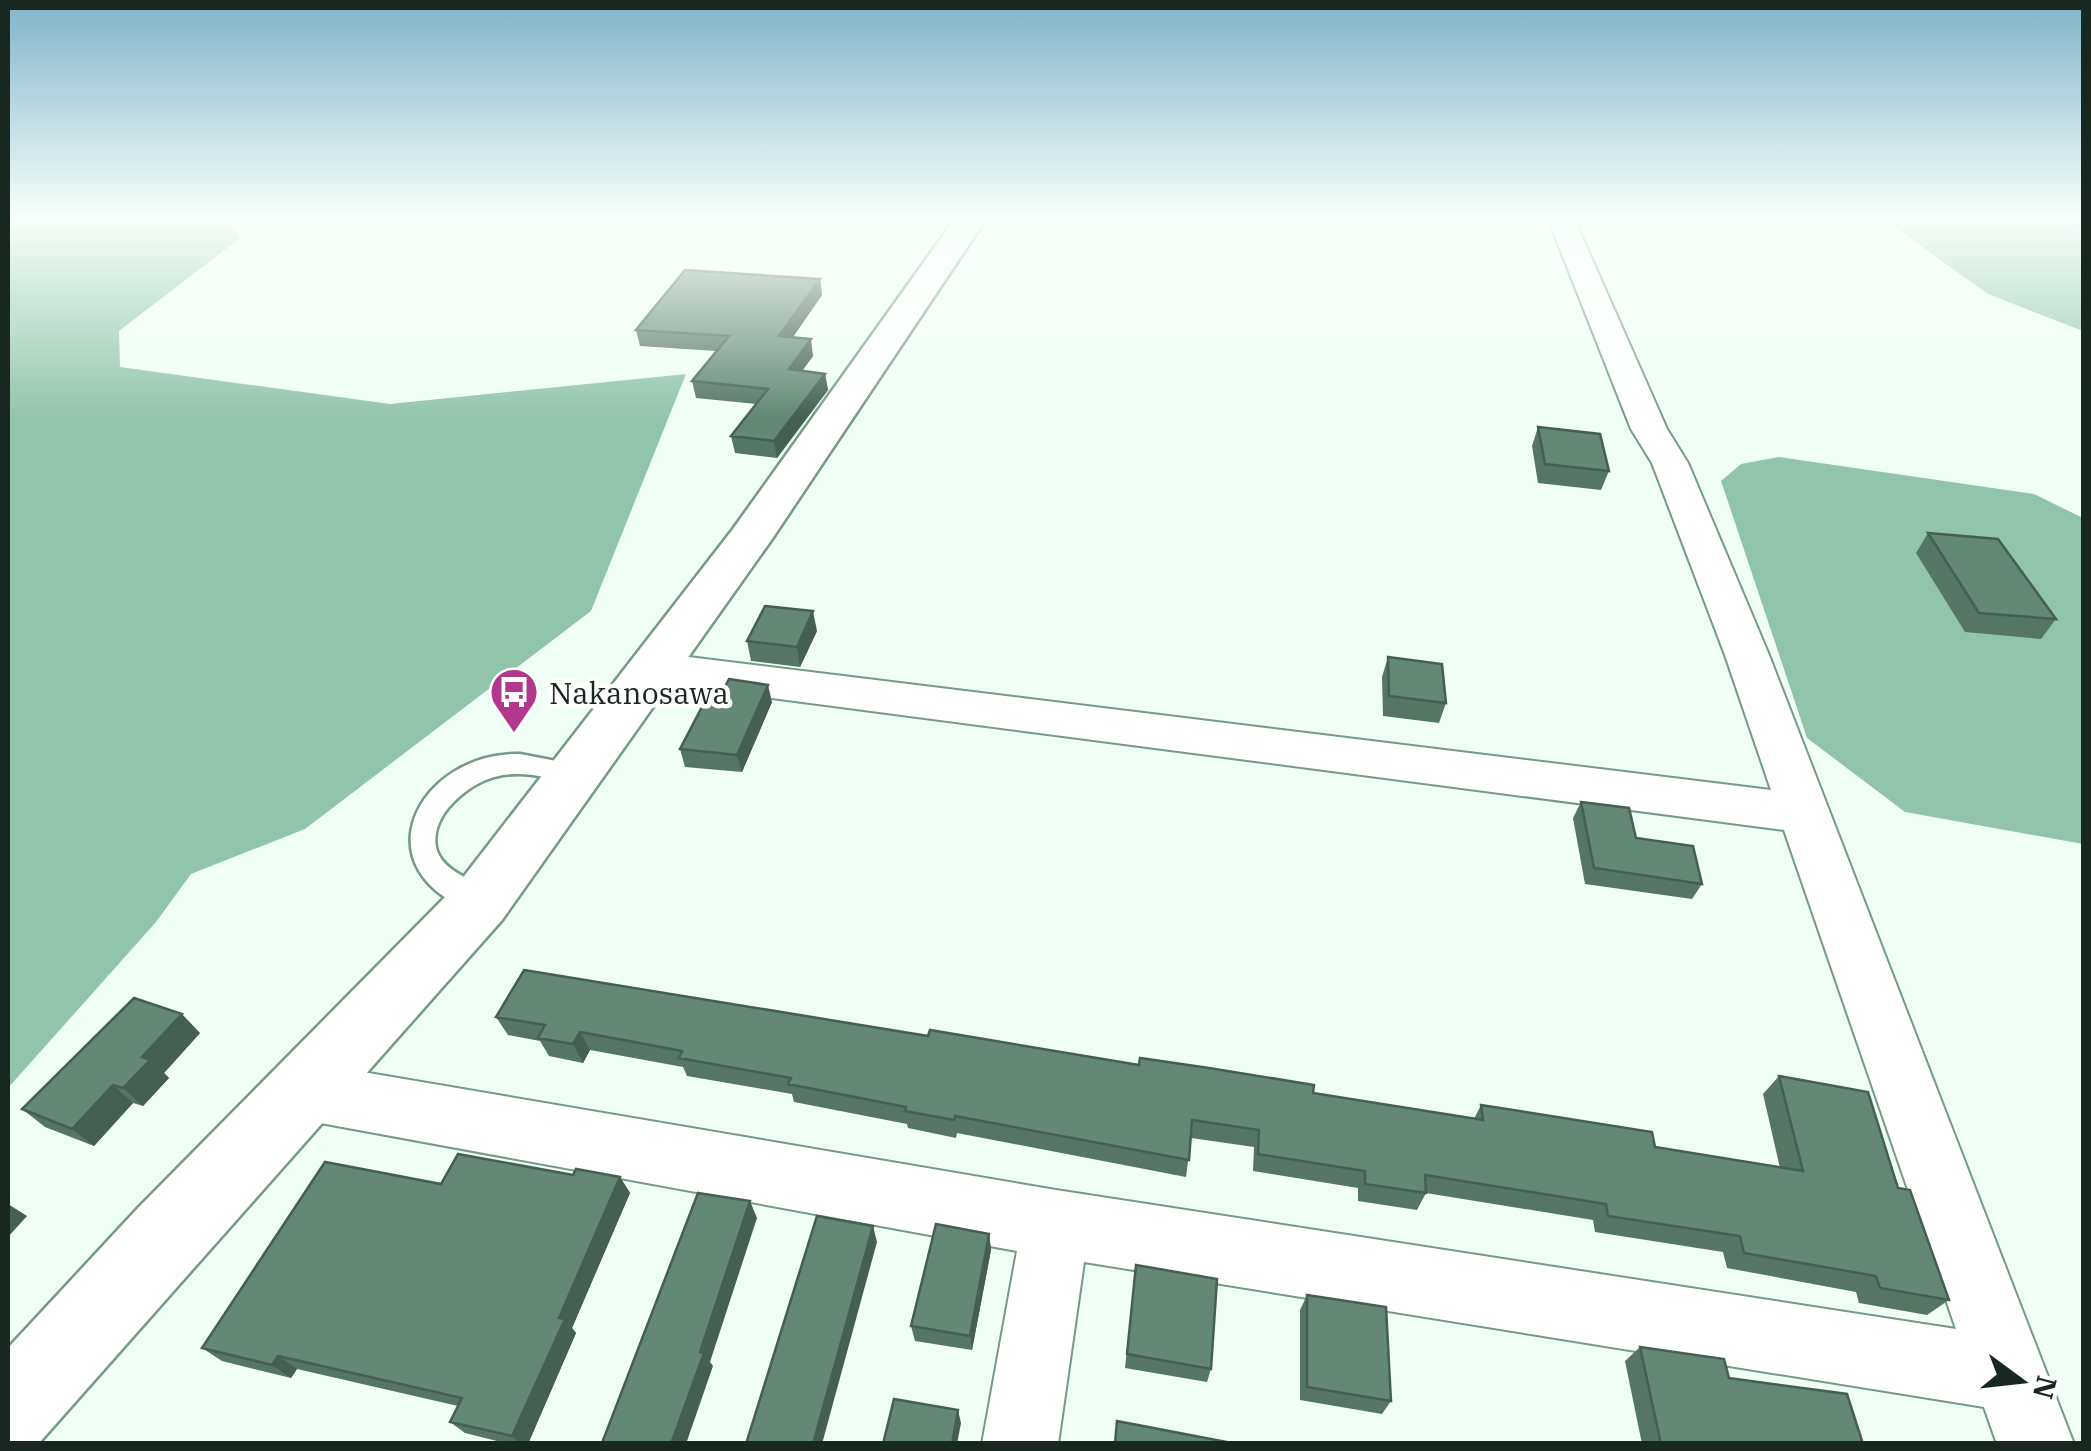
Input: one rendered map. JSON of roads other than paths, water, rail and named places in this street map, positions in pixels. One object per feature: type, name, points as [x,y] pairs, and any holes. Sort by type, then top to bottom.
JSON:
[{"type":"street","points":[[8,1412],[166,1236],[480,902],[656,668],[926,284]]},
{"type":"street","points":[[1588,284],[1648,429],[1670,463],[1747,654],[2036,1444]]},
{"type":"street","points":[[656,668],[1802,813]]},
{"type":"street","points":[[304,1091],[1056,1224],[2010,1374]]},
{"type":"street","points":[[1020,1444],[1056,1224]]},
{"type":"lane","points":[[480,902],[434,871],[421,846],[424,821],[446,793],[472,773],[503,764],[577,775]]},
{"type":"place","name":"Nakanosawa","points":[[514,734]]}]
